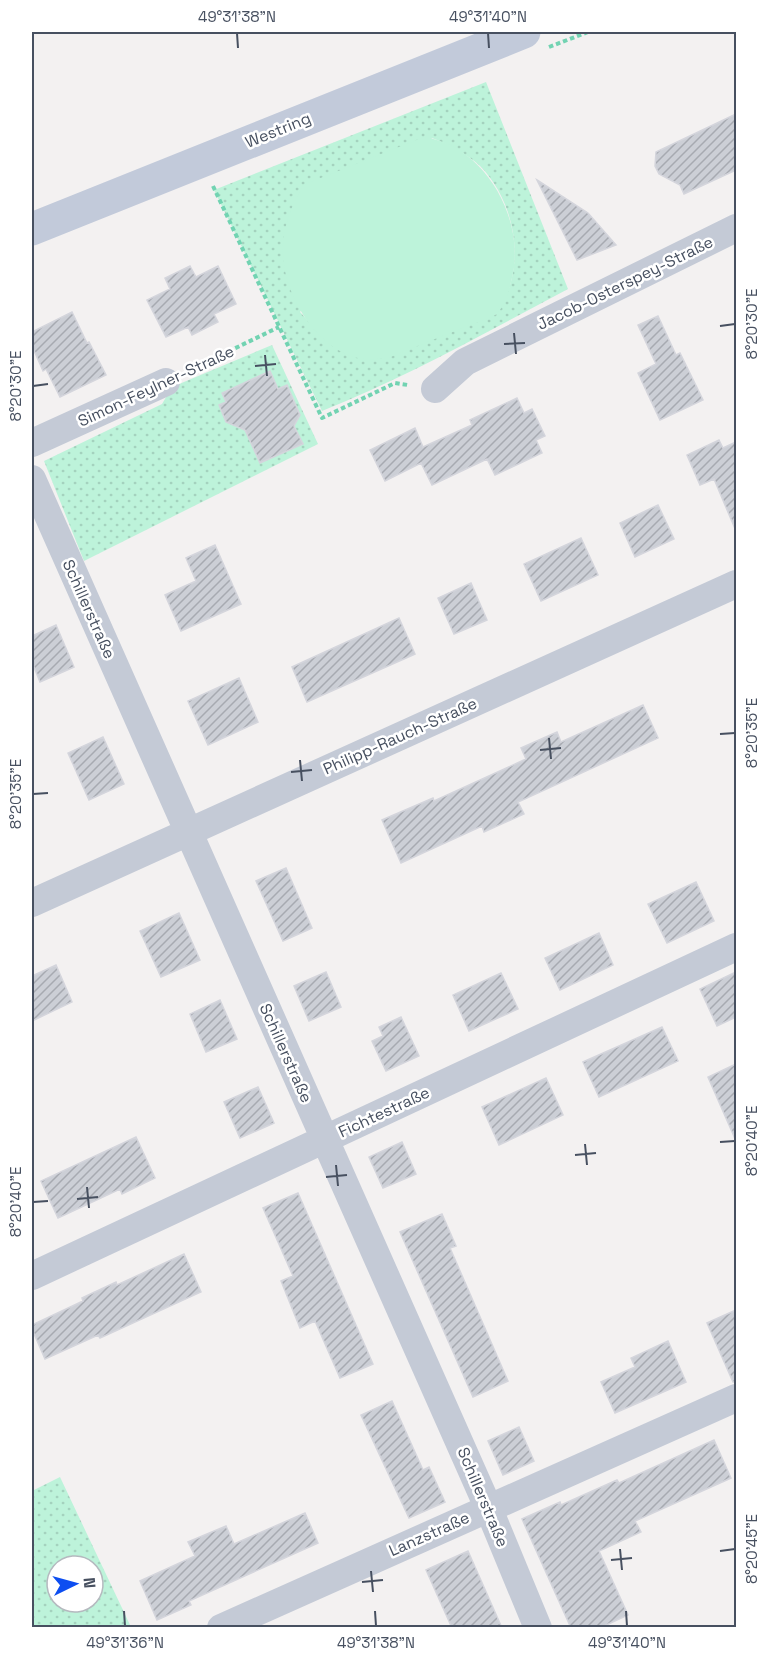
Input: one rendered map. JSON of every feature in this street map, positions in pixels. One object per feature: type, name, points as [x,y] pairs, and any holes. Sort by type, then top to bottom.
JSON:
[{"type":"main road","name":"Westring","points":[[32,229],[524,32]]},
{"type":"street","name":"Jacob-Osterspey-Straße","points":[[435,389],[465,362],[736,228]]},
{"type":"street","name":"Simon-Feylner-Straße","points":[[32,443],[166,381]]},
{"type":"street","name":"Schillerstraße","points":[[32,479],[488,1507],[538,1628]]},
{"type":"street","name":"Philipp-Rauch-Straße","points":[[32,903],[736,585]]},
{"type":"street","name":"Fichtestraße","points":[[32,1276],[736,947]]},
{"type":"street","name":"Lanzstraße","points":[[220,1628],[736,1398]]},
{"type":"path","points":[[211,183],[322,418],[395,383],[435,389]]},
{"type":"path","name":"Simon-Feylner-Straße","points":[[166,381],[279,327]]},
{"type":"green space","points":[[486,82],[568,289],[416,369],[322,411],[214,190]],"holes":[[[432,138],[451,146],[480,166],[493,181],[510,218],[515,259],[512,279],[495,315],[312,325],[300,312]]]},
{"type":"green space","points":[[424,137],[447,143],[467,155],[498,191],[508,213],[513,236],[515,259],[509,291],[506,300],[495,315],[388,358],[356,358],[336,349],[323,339],[301,311],[293,295],[283,261],[287,222],[303,185]]},
{"type":"green space","points":[[272,345],[318,444],[84,561],[44,461],[162,404],[172,387]]},
{"type":"green space","points":[[60,1477],[96,1554],[45,1554],[45,1614],[105,1614],[105,1572],[131,1627],[32,1627],[32,1491]]},
{"type":"building","points":[[736,114],[736,170],[684,194],[680,185],[659,174],[655,166],[656,152]]},
{"type":"building","points":[[537,180],[588,213],[616,245],[577,260]]},
{"type":"building","points":[[190,266],[196,277],[218,266],[236,304],[214,314],[218,322],[192,335],[188,327],[166,337],[147,300],[170,289],[165,278]]},
{"type":"building","points":[[72,312],[106,375],[60,397],[46,369],[43,371],[32,346],[32,332]]},
{"type":"building","points":[[658,316],[676,355],[680,353],[703,400],[660,420],[638,373],[656,364],[638,325]]},
{"type":"building","points":[[270,371],[278,389],[287,385],[300,415],[294,426],[303,444],[260,463],[245,430],[226,422],[219,405],[226,402],[222,393]]},
{"type":"building","points":[[517,398],[524,413],[532,409],[545,436],[536,440],[542,453],[495,475],[487,459],[432,485],[421,463],[385,481],[370,450],[415,428],[423,447],[472,425],[470,420]]},
{"type":"building","points":[[719,440],[723,448],[736,442],[736,531],[714,479],[700,485],[687,455]]},
{"type":"building","points":[[658,505],[674,539],[635,557],[620,523]]},
{"type":"building","points":[[581,538],[598,575],[541,601],[524,564]]},
{"type":"building","points":[[215,545],[241,604],[181,631],[165,595],[196,581],[186,558]]},
{"type":"building","points":[[471,583],[487,620],[454,634],[438,598]]},
{"type":"building","points":[[399,618],[415,654],[307,702],[292,667]]},
{"type":"building","points":[[56,625],[74,667],[40,682],[32,662],[32,636]]},
{"type":"building","points":[[239,678],[258,722],[208,745],[188,701]]},
{"type":"building","points":[[643,705],[658,738],[518,802],[524,814],[484,832],[482,826],[401,863],[382,820],[433,798],[434,801],[526,759],[521,748],[557,732],[561,742]]},
{"type":"building","points":[[103,737],[124,784],[89,800],[68,753]]},
{"type":"building","points":[[286,868],[312,928],[283,941],[256,881]]},
{"type":"building","points":[[696,882],[714,921],[667,943],[648,904]]},
{"type":"building","points":[[179,913],[200,960],[161,977],[140,931]]},
{"type":"building","points":[[599,933],[613,965],[560,990],[545,958]]},
{"type":"building","points":[[56,965],[72,1002],[32,1021],[32,976]]},
{"type":"building","points":[[326,972],[341,1007],[309,1021],[294,986]]},
{"type":"building","points":[[736,972],[736,1017],[717,1026],[700,989]]},
{"type":"building","points":[[501,973],[518,1009],[469,1031],[453,995]]},
{"type":"building","points":[[220,1000],[237,1039],[206,1052],[190,1014]]},
{"type":"building","points":[[401,1017],[419,1056],[386,1071],[372,1041],[383,1036],[379,1027]]},
{"type":"building","points":[[662,1027],[678,1061],[599,1097],[583,1062]]},
{"type":"building","points":[[736,1064],[736,1141],[708,1077]]},
{"type":"building","points":[[546,1078],[563,1115],[499,1145],[482,1107]]},
{"type":"building","points":[[258,1087],[274,1123],[240,1138],[224,1102]]},
{"type":"building","points":[[136,1137],[155,1178],[122,1194],[120,1189],[58,1218],[41,1181]]},
{"type":"building","points":[[402,1142],[416,1174],[383,1188],[369,1157]]},
{"type":"building","points":[[298,1193],[373,1364],[340,1378],[315,1321],[300,1328],[281,1281],[293,1276],[263,1208]]},
{"type":"building","points":[[442,1214],[456,1246],[450,1248],[508,1381],[473,1397],[400,1232]]},
{"type":"building","points":[[184,1254],[201,1292],[100,1338],[98,1335],[45,1359],[32,1325],[83,1301],[82,1298],[116,1282],[117,1285]]},
{"type":"building","points":[[736,1310],[736,1382],[733,1382],[707,1323]]},
{"type":"building","points":[[668,1341],[686,1382],[615,1413],[601,1382],[635,1367],[631,1358]]},
{"type":"building","points":[[392,1401],[423,1470],[429,1467],[445,1502],[409,1518],[361,1415]]},
{"type":"building","points":[[519,1427],[534,1461],[503,1475],[488,1441]]},
{"type":"building","points":[[714,1440],[731,1478],[635,1521],[641,1532],[599,1551],[628,1615],[600,1628],[571,1628],[522,1519],[560,1502],[561,1505],[617,1480],[619,1483]]},
{"type":"building","points":[[305,1513],[318,1543],[189,1601],[191,1605],[157,1620],[140,1581],[195,1556],[188,1542],[226,1526],[234,1544]]},
{"type":"building","points":[[468,1551],[502,1628],[452,1628],[426,1570]]}]
